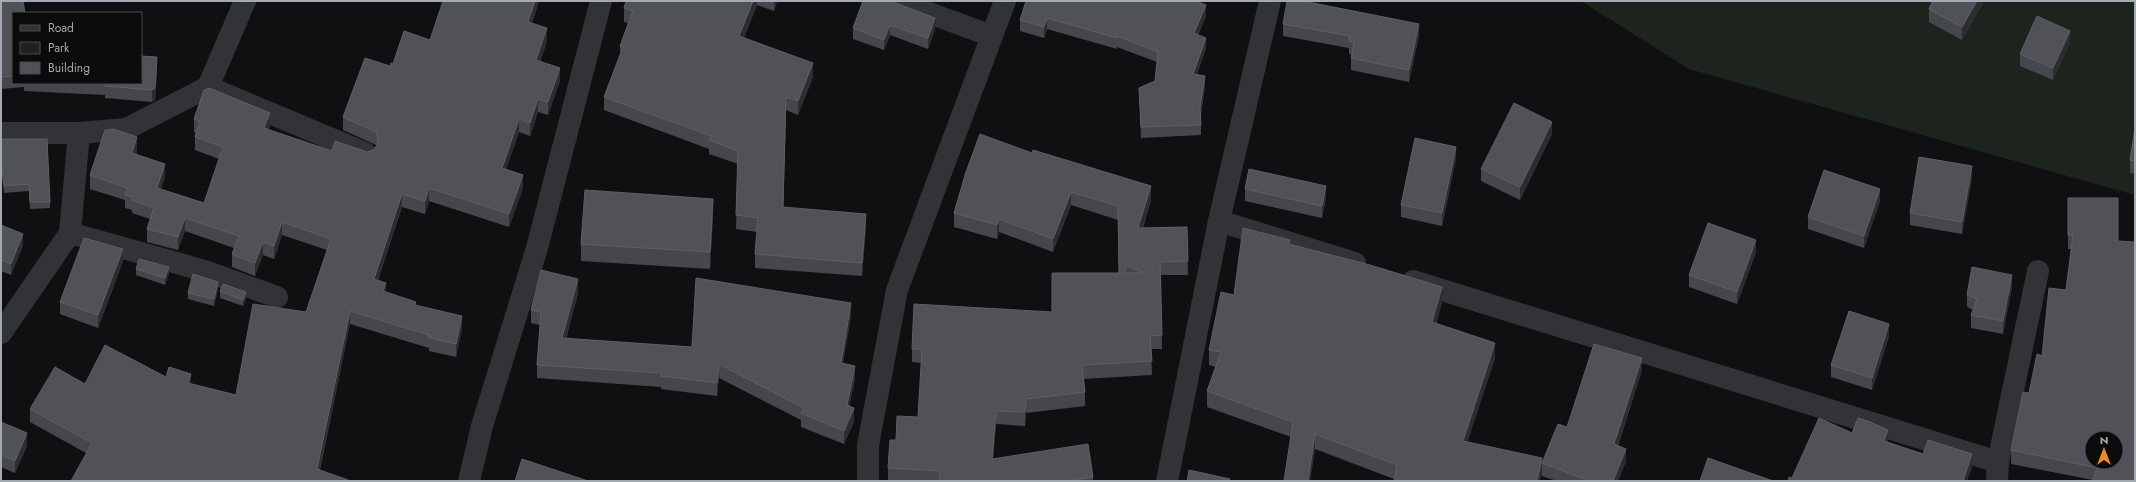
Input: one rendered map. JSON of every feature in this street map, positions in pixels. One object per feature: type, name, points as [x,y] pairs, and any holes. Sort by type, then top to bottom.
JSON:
[{"type":"street","points":[[1,133],[79,133],[126,129],[208,87],[245,1]]},
{"type":"street","points":[[469,481],[482,426],[537,248],[601,1]]},
{"type":"street","points":[[896,1],[992,36]]},
{"type":"street","points":[[868,481],[868,445],[897,290],[1005,1]]},
{"type":"street","points":[[1167,481],[1219,221],[1270,1]]},
{"type":"street","points":[[208,87],[366,153]]},
{"type":"street","points":[[1,333],[70,233],[79,133]]},
{"type":"street","points":[[1219,221],[1371,268]]},
{"type":"street","points":[[70,233],[206,271],[277,298]]},
{"type":"street","points":[[1394,275],[1998,471],[2038,271]]},
{"type":"green space","points":[[1581,1],[2135,1],[2135,195],[1689,69]]},
{"type":"building","points":[[1,1],[23,1],[25,12],[12,12],[12,76],[1,77]]},
{"type":"building","points":[[443,1],[535,1],[528,22],[547,28],[536,60],[560,68],[548,102],[538,99],[530,123],[519,119],[502,168],[523,175],[509,214],[429,188],[425,201],[402,194],[374,279],[386,283],[383,291],[416,302],[415,305],[462,316],[456,344],[429,338],[429,335],[350,311],[317,469],[351,481],[71,481],[92,443],[30,409],[55,367],[85,384],[105,345],[166,377],[169,367],[191,374],[188,383],[236,395],[253,304],[306,312],[331,239],[282,222],[274,246],[263,242],[255,263],[232,254],[239,236],[185,218],[178,237],[147,229],[154,208],[132,200],[133,197],[125,195],[127,188],[90,175],[105,130],[114,129],[137,137],[132,153],[165,164],[157,188],[204,203],[223,147],[195,137],[200,121],[194,119],[204,90],[209,88],[270,113],[264,128],[332,151],[335,141],[367,152],[373,150],[377,145],[378,139],[376,132],[343,117],[365,58],[390,66],[391,63],[393,64],[404,31],[430,40]]},
{"type":"building","points":[[626,1],[753,1],[739,36],[813,63],[798,101],[786,97],[783,207],[866,214],[862,263],[755,254],[758,218],[736,215],[738,151],[709,140],[711,136],[604,97],[623,47],[620,46],[633,11],[624,8]]},
{"type":"building","points":[[863,1],[890,1],[935,18],[928,38],[890,25],[884,40],[853,28]]},
{"type":"building","points":[[1026,1],[1196,1],[1206,5],[1194,33],[1206,38],[1193,74],[1205,76],[1200,107],[1201,125],[1141,127],[1139,88],[1155,81],[1158,52],[1117,36],[1117,38],[1047,18],[1044,27],[1020,20]]},
{"type":"building","points":[[1287,1],[1303,1],[1419,24],[1409,70],[1351,58],[1354,42],[1349,41],[1350,36],[1283,24]]},
{"type":"building","points":[[1933,1],[1977,1],[1962,27],[1929,9]]},
{"type":"building","points":[[2037,16],[2070,31],[2053,68],[2020,54]]},
{"type":"building","points":[[142,56],[157,57],[155,88],[152,90],[105,86],[105,84],[142,84]]},
{"type":"building","points":[[1514,103],[1552,122],[1520,187],[1481,169]]},
{"type":"building","points":[[2135,128],[2135,161],[2130,160]]},
{"type":"building","points":[[980,134],[1032,153],[1033,150],[1151,186],[1138,228],[1187,227],[1188,261],[1160,262],[1162,335],[1150,336],[1152,361],[1082,365],[1085,392],[1026,399],[1025,412],[996,411],[992,459],[1088,444],[1093,477],[1066,481],[939,481],[940,471],[888,468],[890,440],[896,440],[897,416],[918,417],[922,349],[912,349],[914,304],[1052,312],[1052,273],[1119,273],[1118,206],[1071,192],[1053,239],[999,219],[997,225],[954,213],[966,172]],"holes":[[[1126,266],[1145,273],[1124,273]]]},
{"type":"building","points":[[1415,138],[1456,147],[1442,213],[1401,205]]},
{"type":"building","points":[[1,139],[47,139],[50,202],[30,202],[29,184],[4,186],[2,168],[1,169]]},
{"type":"building","points":[[1919,157],[1972,166],[1962,222],[1910,213]]},
{"type":"building","points":[[1249,169],[1326,186],[1322,206],[1245,189]]},
{"type":"building","points":[[1824,170],[1880,189],[1864,236],[1808,217]]},
{"type":"building","points":[[585,190],[713,199],[710,252],[581,244]]},
{"type":"building","points":[[2068,198],[2118,198],[2118,241],[2135,242],[2135,481],[2092,481],[2096,470],[2124,470],[2124,430],[2084,430],[2084,465],[2011,450],[2023,392],[2029,393],[2037,354],[2042,356],[2049,288],[2066,290],[2073,235],[2068,235]]},
{"type":"building","points":[[1708,223],[1756,240],[1737,292],[1689,275]]},
{"type":"building","points":[[1,225],[23,234],[11,264],[1,260]]},
{"type":"building","points":[[1243,228],[1290,240],[1289,244],[1370,265],[1442,287],[1432,322],[1495,343],[1463,441],[1542,458],[1537,481],[1394,481],[1397,465],[1315,434],[1308,481],[1284,481],[1293,422],[1207,391],[1221,352],[1209,350],[1221,292],[1234,295]]},
{"type":"building","points":[[84,238],[123,249],[98,315],[60,302]]},
{"type":"building","points":[[139,259],[169,267],[165,278],[136,269]]},
{"type":"building","points":[[1972,267],[2012,275],[2003,321],[1971,315],[1977,299],[1967,295]]},
{"type":"building","points":[[541,270],[578,279],[562,338],[692,347],[696,278],[851,303],[841,363],[855,366],[847,405],[854,408],[844,431],[801,413],[804,408],[719,364],[717,383],[661,376],[661,373],[537,365],[541,312],[531,310]]},
{"type":"building","points":[[193,274],[218,282],[214,299],[188,293]]},
{"type":"building","points":[[223,284],[246,292],[243,300],[220,291]]},
{"type":"building","points":[[1849,311],[1889,324],[1872,378],[1831,365]]},
{"type":"building","points":[[1594,344],[1642,358],[1614,444],[1626,449],[1613,481],[1590,481],[1542,463],[1558,424],[1567,427]]},
{"type":"building","points":[[1819,418],[1852,433],[1858,418],[1870,422],[1888,430],[1884,441],[1923,454],[1928,440],[1972,454],[1963,481],[1788,481],[1789,477],[1792,478]]},
{"type":"building","points":[[1,422],[27,433],[15,461],[1,455]]},
{"type":"building","points":[[1708,458],[1773,481],[1700,481]]},
{"type":"building","points":[[522,459],[588,481],[515,481]]},
{"type":"building","points":[[1189,470],[1230,479],[1229,481],[1187,481]]}]
